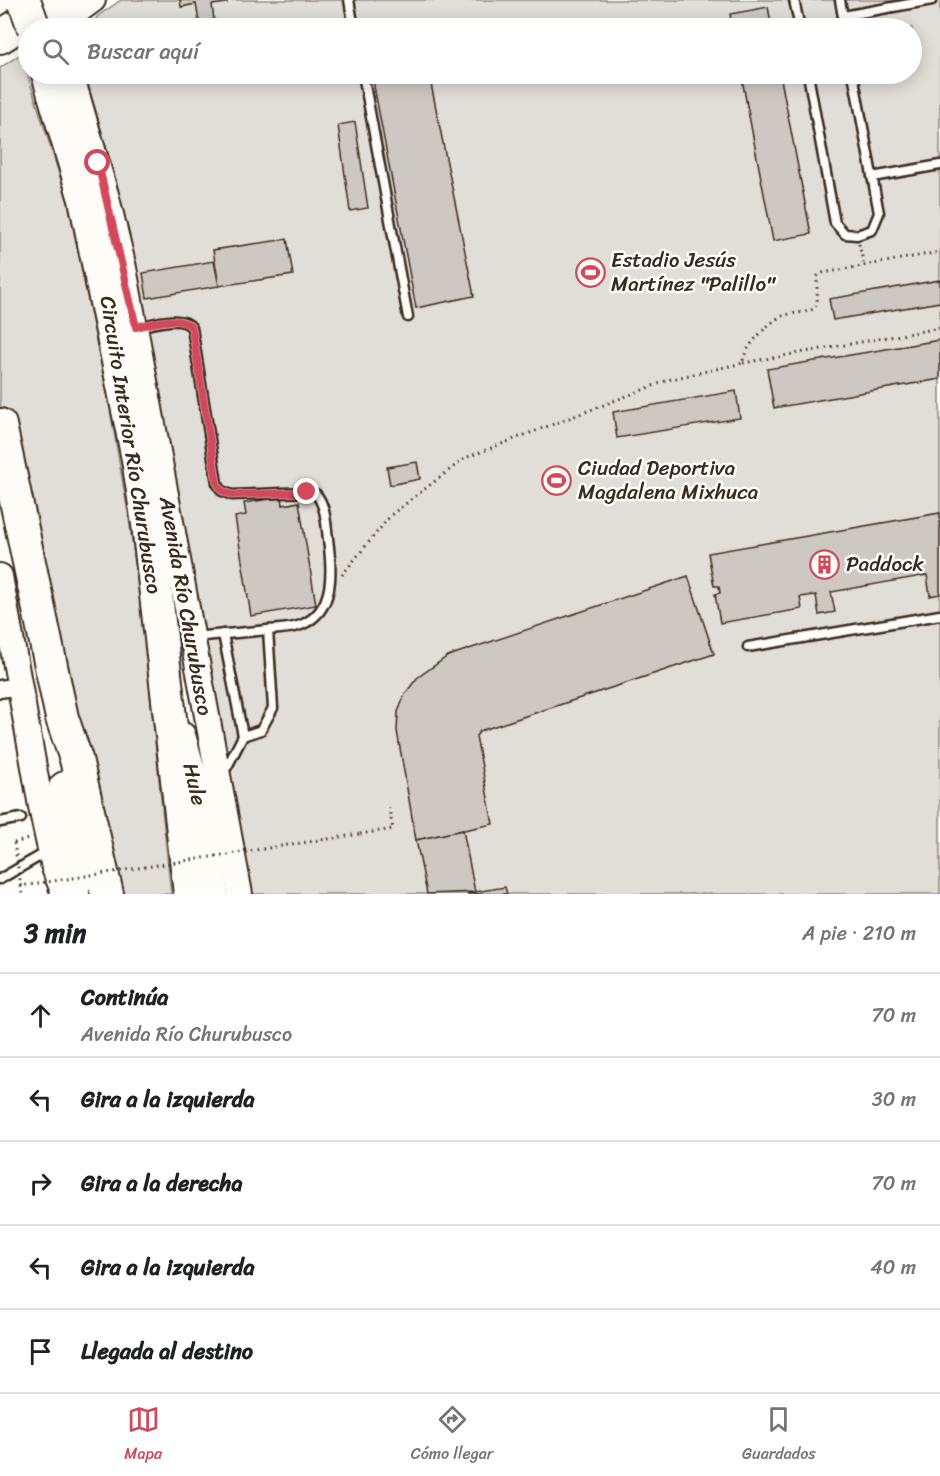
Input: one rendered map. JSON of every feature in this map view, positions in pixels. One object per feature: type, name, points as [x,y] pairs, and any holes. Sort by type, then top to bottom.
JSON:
[{"type":"highway","name":"Circuito Interior Río Churubusco","points":[[51,84],[86,199],[138,459],[166,676],[190,894]]},
{"type":"highway","points":[[138,459],[145,427],[144,376]]},
{"type":"highway","points":[[0,425],[62,718],[76,759],[107,894]]},
{"type":"highway","points":[[0,515],[16,585],[42,624]]},
{"type":"highway","points":[[62,718],[61,756],[74,865],[73,894]]},
{"type":"main road","points":[[34,17],[78,11],[93,0]]},
{"type":"main road","name":"Avenida Río Churubusco","points":[[74,84],[107,198],[136,327],[240,894]]},
{"type":"main road","points":[[0,576],[10,687],[50,850],[64,894]]},
{"type":"main road","name":"Hule","points":[[166,676],[196,781],[216,894]]},
{"type":"lane","points":[[349,0],[352,18]]},
{"type":"lane","points":[[794,0],[798,18]]},
{"type":"lane","points":[[840,0],[843,16],[932,0]]},
{"type":"lane","points":[[365,84],[408,317]]},
{"type":"lane","points":[[810,84],[835,223],[844,234],[857,235],[872,230],[879,213],[855,84]]},
{"type":"lane","points":[[872,177],[940,165]]},
{"type":"lane","points":[[136,327],[180,321],[187,322],[192,328],[217,483],[222,491],[232,495],[307,492],[316,494],[321,500],[331,561],[330,590],[324,603],[310,620],[293,627],[223,633],[192,640]]},
{"type":"lane","points":[[748,647],[940,615]]},
{"type":"lane","points":[[243,736],[261,730],[273,708],[268,630]]},
{"type":"lane","points":[[217,770],[227,767],[243,736],[223,633]]},
{"type":"lane","points":[[0,822],[21,818]]},
{"type":"lane","points":[[0,879],[50,850]]},
{"type":"path","points":[[857,235],[864,266]]},
{"type":"path","points":[[744,363],[743,356],[748,348],[778,319],[815,308],[818,302],[816,283],[818,276],[940,252]]},
{"type":"path","points":[[330,590],[391,515],[465,458],[671,379],[744,363],[940,328]]},
{"type":"path","points":[[21,886],[393,829],[388,804]]},
{"type":"path","points":[[15,843],[22,894]]},
{"type":"shaded area","name":"Ciudad Deportiva Magdalena Mixhuca","points":[[121,0],[940,0],[940,894],[251,894],[137,277],[117,184],[88,84],[922,84],[922,18],[96,18]]},
{"type":"shaded area","points":[[18,56],[18,84],[31,84],[68,202],[110,409],[129,518],[142,616],[171,894],[116,894],[20,475],[0,403],[0,68]]},
{"type":"building","points":[[180,0],[226,0],[227,3],[212,5],[214,18],[198,18],[196,4],[181,7]]},
{"type":"building","points":[[768,7],[770,18],[731,18],[730,14]]},
{"type":"building","points":[[374,84],[431,84],[474,296],[416,308]]},
{"type":"building","points":[[743,84],[782,84],[811,234],[773,241]]},
{"type":"building","points":[[355,122],[368,208],[350,211],[338,125]]},
{"type":"building","points":[[287,239],[293,275],[219,286],[213,250]]},
{"type":"building","points":[[214,261],[219,286],[147,298],[143,273]]},
{"type":"building","points":[[940,280],[940,302],[833,320],[829,299]]},
{"type":"building","points":[[940,340],[940,379],[774,408],[767,369]]},
{"type":"building","points":[[736,391],[740,418],[617,438],[613,412]]},
{"type":"building","points":[[417,462],[420,479],[390,485],[387,467]]},
{"type":"building","points":[[282,497],[283,505],[299,502],[316,605],[251,616],[235,517],[246,515],[244,503]]},
{"type":"building","name":"Paddock","points":[[940,513],[940,594],[930,596],[927,575],[831,592],[835,612],[819,615],[816,595],[800,597],[802,609],[720,623],[715,594],[720,593],[719,586],[714,586],[708,553]]},
{"type":"building","points":[[688,576],[714,654],[480,731],[476,736],[493,824],[416,840],[397,731],[398,712],[405,694],[417,678],[448,656]]},
{"type":"building","points":[[463,830],[475,892],[427,894],[416,840]]},
{"type":"building","points":[[505,887],[507,894],[467,894],[475,892]]},
{"type":"place","name":"Estadio Jesús Martínez \"Palillo\"","points":[[590,272]]},
{"type":"place","name":"Ciudad Deportiva Magdalena Mixhuca","points":[[557,480]]},
{"type":"place","name":"Paddock","points":[[825,564]]},
{"type":"route","points":[[98,163],[136,327],[184,321],[192,328],[217,483],[222,491],[232,495],[307,492]]}]
